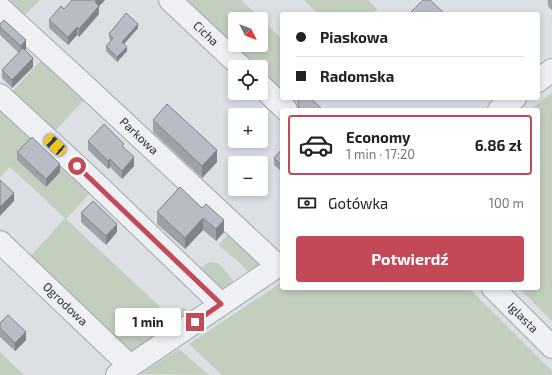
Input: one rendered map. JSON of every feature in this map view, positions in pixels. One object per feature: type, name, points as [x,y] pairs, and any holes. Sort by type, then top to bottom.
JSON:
[{"type":"street","name":"Cicha","points":[[170,0],[234,60]]},
{"type":"street","name":"Parkowa","points":[[0,8],[280,265]]},
{"type":"street","points":[[540,79],[552,70]]},
{"type":"street","points":[[268,93],[284,108]]},
{"type":"street","points":[[0,95],[88,176],[221,304]]},
{"type":"street","points":[[502,108],[512,100]]},
{"type":"street","name":"Ogrodowa","points":[[0,242],[124,370]]},
{"type":"street","points":[[124,370],[280,265]]},
{"type":"street","name":"Iglasta","points":[[495,290],[552,347]]},
{"type":"green space","points":[[0,0],[40,0],[21,19]]},
{"type":"green space","points":[[175,0],[241,0],[254,12],[228,12],[228,49]]},
{"type":"green space","points":[[304,0],[368,0],[377,9],[374,12],[316,12]]},
{"type":"green space","points":[[268,26],[280,37],[280,98],[268,87],[268,60],[239,60],[231,52],[268,52]]},
{"type":"green space","points":[[45,56],[88,96],[53,133],[9,95]]},
{"type":"green space","points":[[552,93],[552,321],[521,290],[540,290],[540,108],[533,108]]},
{"type":"green space","points":[[282,100],[298,100],[291,108]]},
{"type":"green space","points":[[0,101],[94,189],[66,219],[170,316],[184,307],[189,313],[126,355],[26,261],[65,218],[10,167],[0,177]]},
{"type":"green space","points":[[232,231],[266,262],[248,272],[237,260],[221,248],[219,244]]},
{"type":"green space","points":[[209,262],[218,263],[224,268],[234,282],[218,292],[199,269]]},
{"type":"green space","points":[[280,283],[280,290],[471,290],[552,371],[552,375],[222,375],[189,344]]},
{"type":"green space","points":[[179,349],[209,375],[140,374]]},
{"type":"green space","points":[[0,352],[24,375],[0,375]]},
{"type":"building","points":[[72,0],[97,0],[95,2],[99,6],[79,29],[77,27],[68,37],[49,20],[61,6],[64,9]]},
{"type":"building","points":[[423,0],[430,0],[443,12],[411,12]]},
{"type":"building","points":[[126,13],[138,24],[122,42],[127,47],[117,57],[106,46],[113,38],[109,34]]},
{"type":"building","points":[[4,20],[26,40],[21,46],[0,27],[0,24]]},
{"type":"building","points":[[23,48],[33,58],[12,80],[2,70]]},
{"type":"building","points":[[298,100],[312,100],[321,108],[300,108],[298,106]]},
{"type":"building","points":[[167,104],[217,150],[202,166],[153,120]]},
{"type":"building","points":[[104,124],[124,144],[122,146],[134,157],[122,171],[110,159],[108,161],[88,141]]},
{"type":"building","points":[[32,137],[60,164],[46,179],[17,152]]},
{"type":"building","points":[[280,151],[280,164],[274,158]]},
{"type":"building","points":[[0,180],[14,193],[0,207]]},
{"type":"building","points":[[180,187],[202,208],[206,204],[224,220],[216,229],[203,218],[185,238],[157,212]]},
{"type":"building","points":[[93,201],[117,224],[106,236],[81,213]]},
{"type":"building","points":[[8,315],[26,332],[15,343],[0,328],[0,323]]},
{"type":"route","points":[[77,166],[221,304],[195,322]]}]
